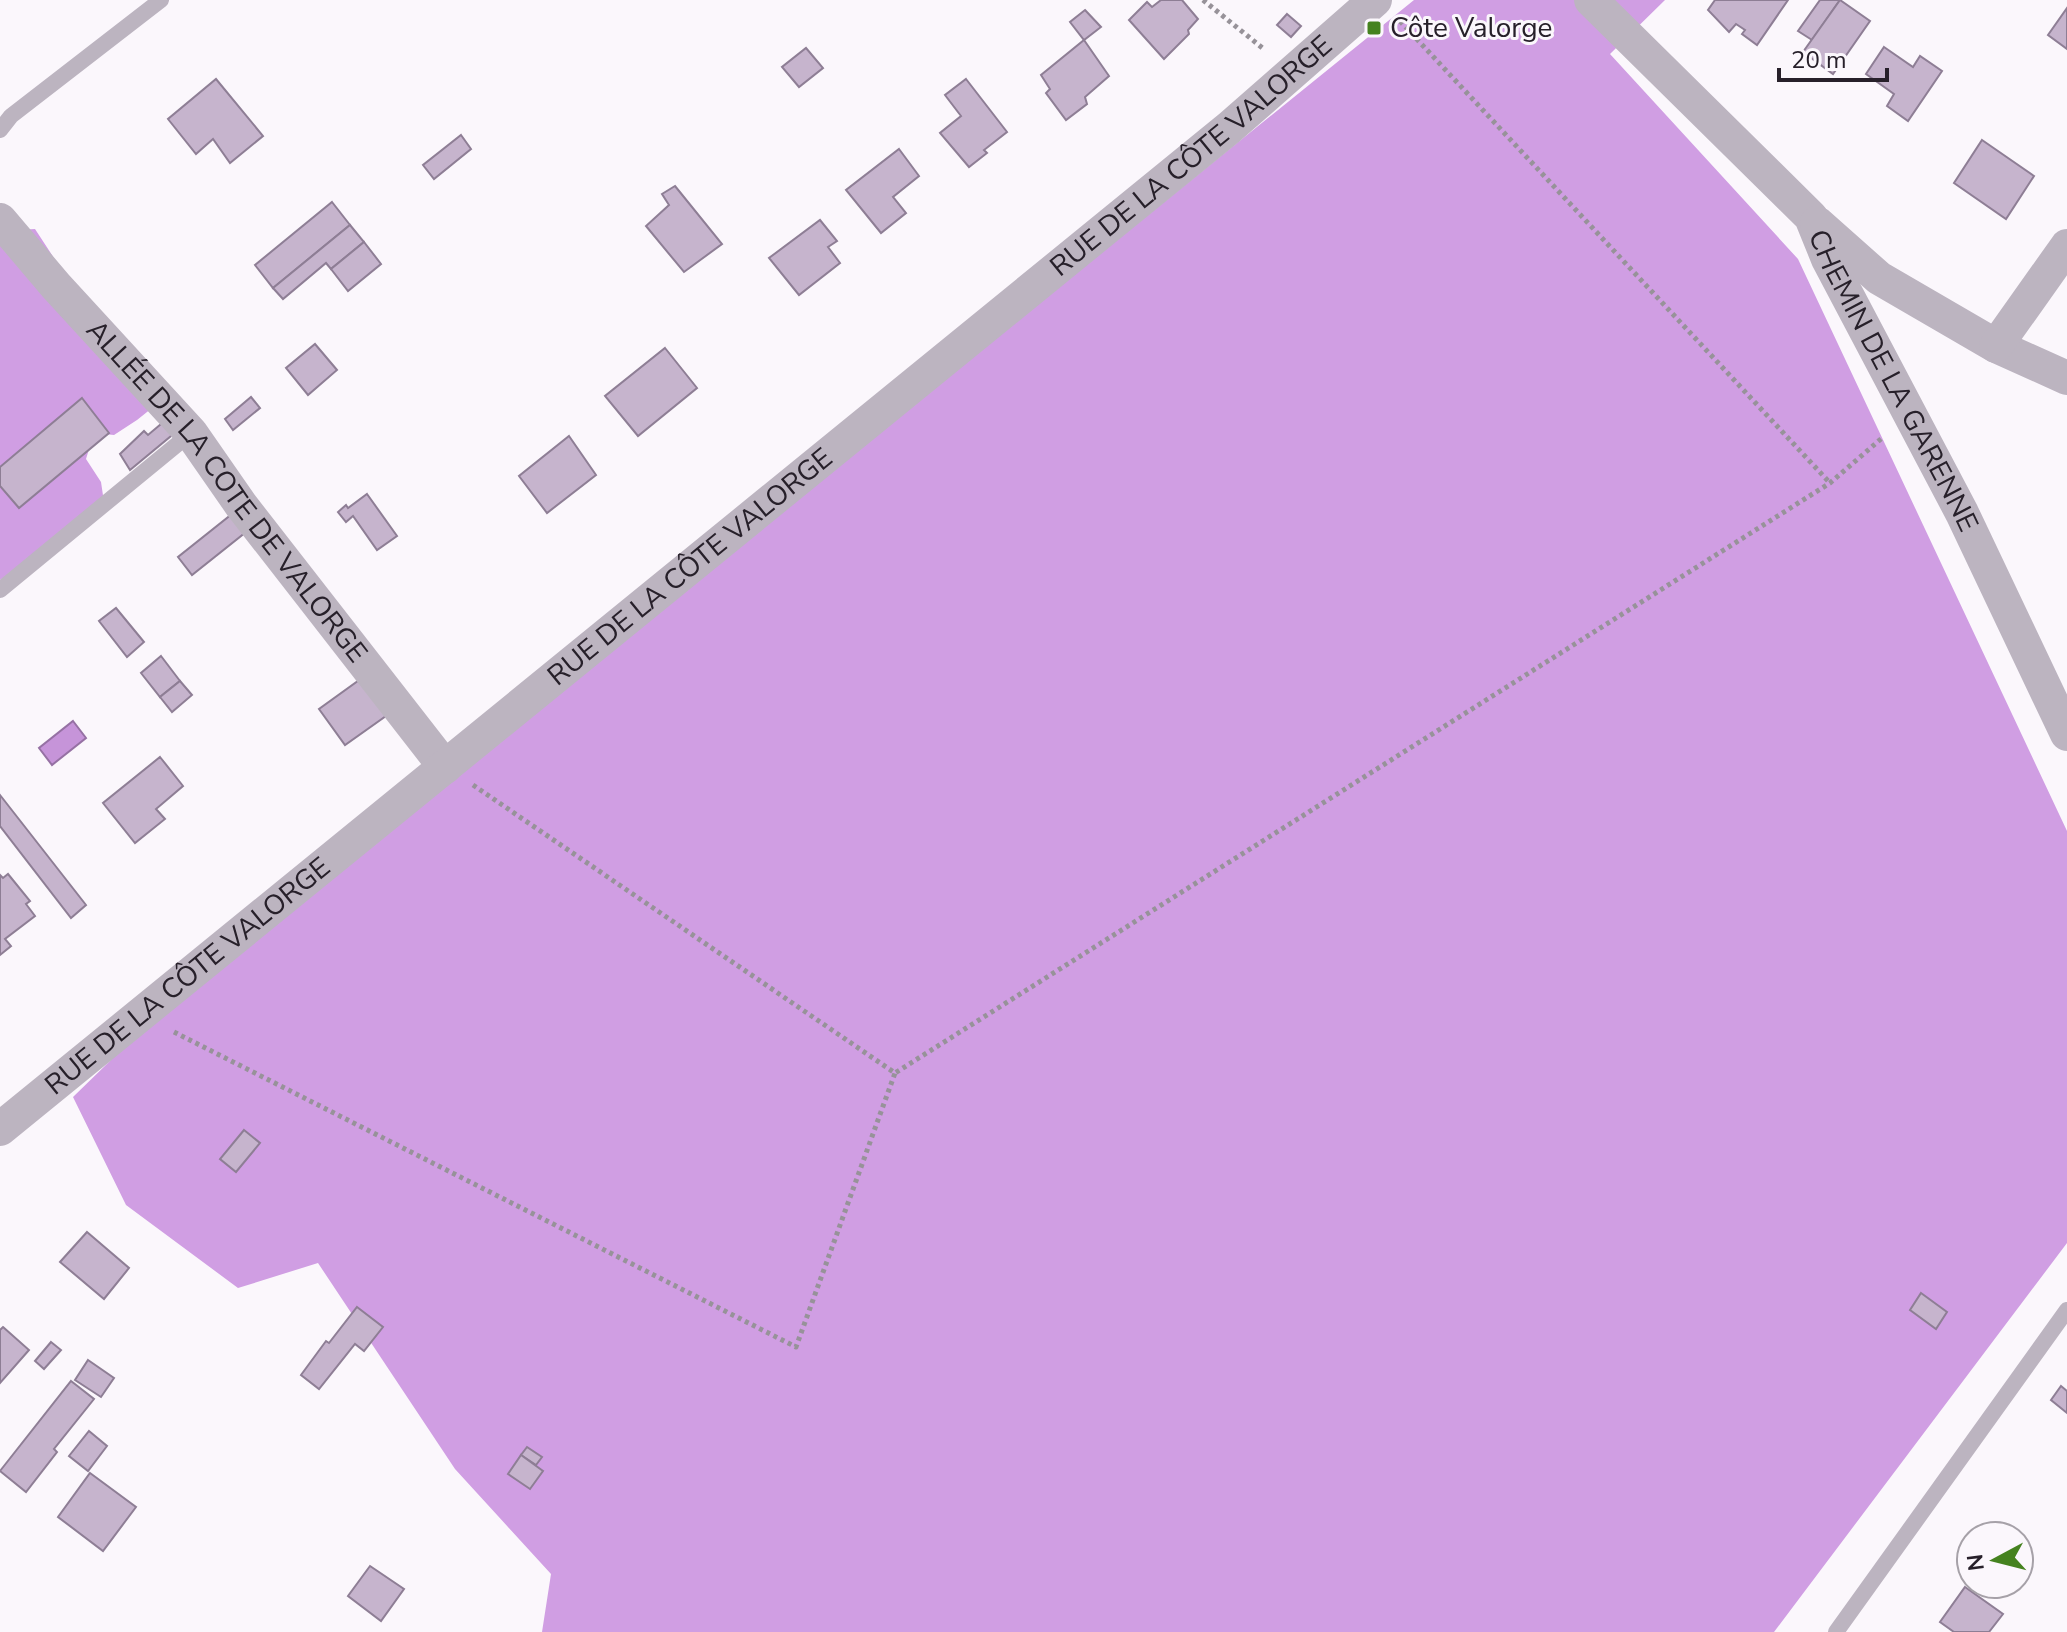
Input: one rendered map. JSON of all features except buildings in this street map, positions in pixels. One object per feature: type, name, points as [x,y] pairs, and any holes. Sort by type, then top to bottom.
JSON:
[{"type":"street","name":"CHEMIN DE LA GARENNE","points":[[1591,0],[1811,217],[1828,259],[1962,513],[2067,734]]},
{"type":"street","name":"RUE DE LA CÔTE VALORGE","points":[[0,1129],[1294,73],[1383,6]]},
{"type":"street","points":[[1811,217],[1879,278],[1996,346],[2067,378]]},
{"type":"street","name":"ALLÉE DE LA COTE DE VALORGE","points":[[0,220],[191,433],[241,505],[445,767]]},
{"type":"street","points":[[1996,346],[2067,246]]},
{"type":"lane","points":[[0,130],[11,116],[161,0]]},
{"type":"lane","points":[[0,590],[191,433]]},
{"type":"lane","points":[[1836,1632],[2067,1310]]},
{"type":"path","points":[[1203,0],[1294,73]]},
{"type":"path","points":[[1383,6],[1830,483]]},
{"type":"path","points":[[141,1016],[796,1347],[895,1073],[1830,483],[1910,414]]},
{"type":"path","points":[[445,767],[895,1073]]},
{"type":"shaded area","points":[[1414,0],[1665,0],[1610,54],[1798,259],[2067,831],[2067,1243],[1774,1632],[542,1632],[551,1574],[455,1469],[318,1263],[238,1288],[126,1205],[73,1097],[150,1022]]},
{"type":"shaded area","points":[[35,229],[152,408],[114,435],[94,433],[86,459],[101,482],[104,502],[28,562],[0,580],[0,231]]},
{"type":"shaded area","points":[[73,721],[86,738],[52,765],[39,748]]},
{"type":"place","name":"Côte Valorge","points":[[1374,28]]}]
